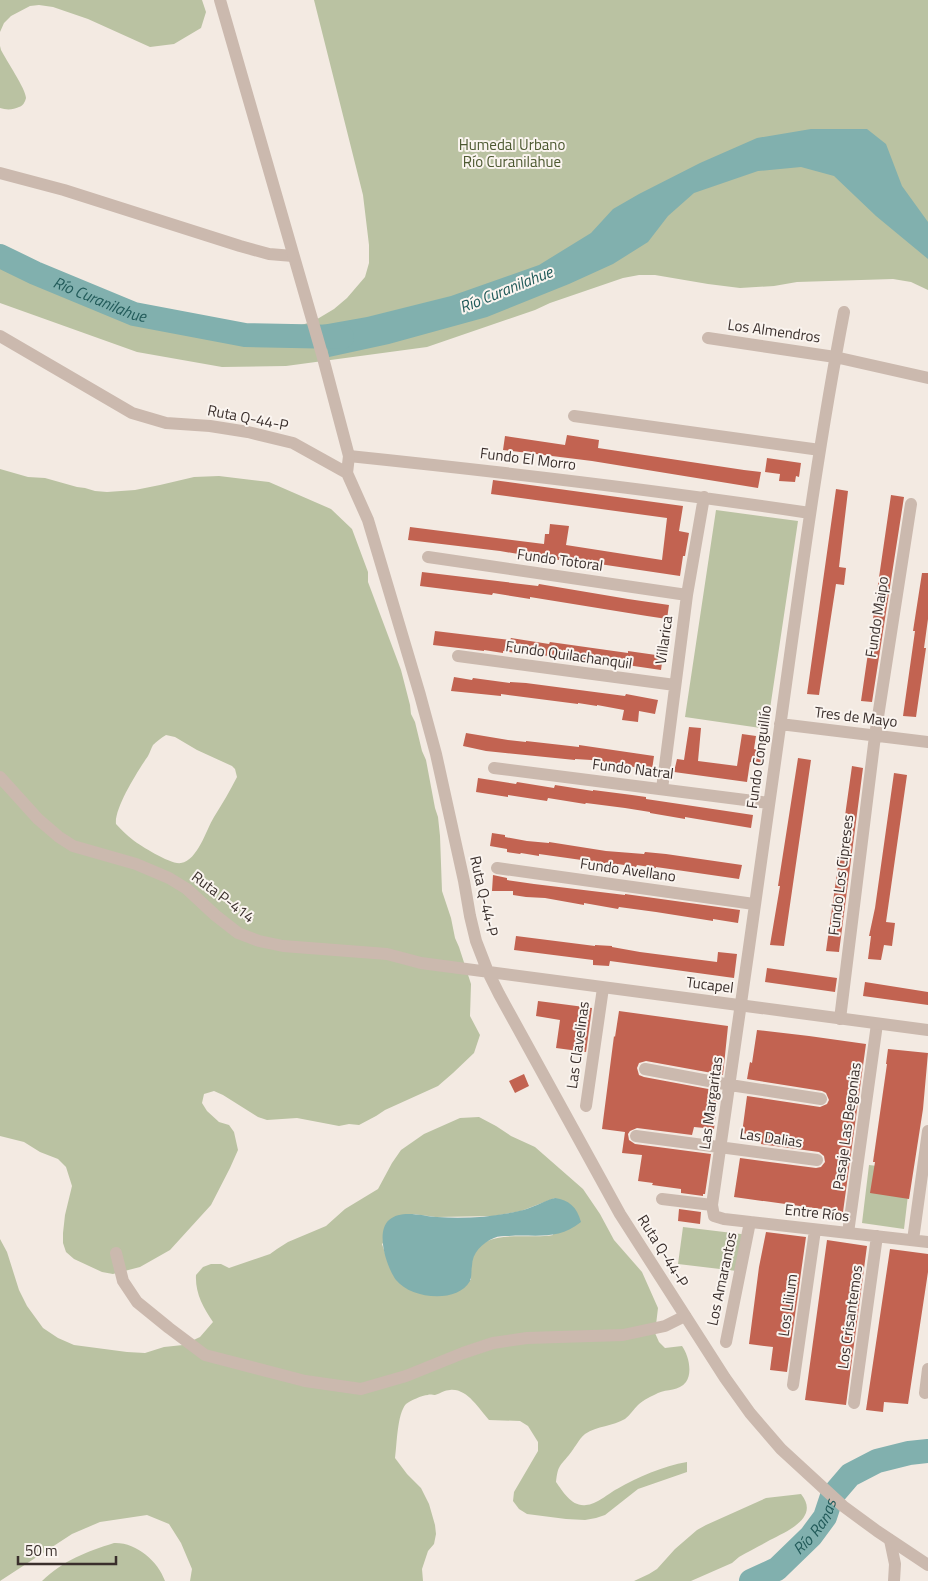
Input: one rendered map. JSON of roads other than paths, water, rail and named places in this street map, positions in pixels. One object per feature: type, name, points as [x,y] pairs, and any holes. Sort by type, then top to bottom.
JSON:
[{"type":"street","points":[[220,0],[322,354],[349,456],[347,473]]},
{"type":"street","points":[[0,172],[240,246],[269,254],[293,256]]},
{"type":"street","name":"Fundo Conguillío","points":[[742,1006],[754,904],[810,513],[844,312]]},
{"type":"street","name":"Ruta Q-44-P","points":[[0,336],[132,414],[166,423],[210,426],[248,432],[293,443],[347,473],[368,520],[420,695],[445,793],[476,941],[488,972],[524,1042],[620,1214],[750,1413],[782,1449],[843,1506],[928,1565]]},
{"type":"street","name":"Los Almendros","points":[[708,338],[835,357],[928,378]]},
{"type":"street","points":[[574,416],[820,450]]},
{"type":"street","name":"Fundo El Morro","points":[[349,456],[475,469],[704,497]]},
{"type":"street","points":[[704,497],[810,513]]},
{"type":"street","name":"Villarica","points":[[662,789],[687,595],[704,497]]},
{"type":"street","name":"Fundo Maipo","points":[[875,736],[910,504]]},
{"type":"street","name":"Fundo Totoral","points":[[428,557],[687,595]]},
{"type":"street","name":"Fundo Quilachanquil","points":[[458,656],[675,685]]},
{"type":"street","name":"Tres de Mayo","points":[[780,724],[928,742]]},
{"type":"street","name":"Fundo Los Cipreses","points":[[840,1019],[875,736]]},
{"type":"street","name":"Fundo Natral","points":[[494,768],[769,803]]},
{"type":"street","name":"Ruta P-414","points":[[0,777],[38,819],[59,837],[73,846],[136,864],[169,878],[187,889],[238,933],[259,941],[283,946],[387,954],[422,963],[488,972]]},
{"type":"street","name":"Fundo Avellano","points":[[498,868],[754,904]]},
{"type":"street","name":"Tucapel","points":[[488,972],[928,1030]]},
{"type":"street","name":"Las Clavelinas","points":[[586,1106],[603,988]]},
{"type":"street","name":"Las Margaritas","points":[[712,1205],[742,1006]]},
{"type":"street","name":"Pasaje Las Begonias","points":[[848,1233],[877,1024]]},
{"type":"street","points":[[645,1069],[821,1099]]},
{"type":"street","points":[[913,1240],[928,1131]]},
{"type":"street","name":"Las Dalias","points":[[636,1136],[817,1160]]},
{"type":"street","points":[[662,1199],[712,1205]]},
{"type":"street","name":"Entre Ríos","points":[[712,1205],[714,1216],[815,1230],[928,1242]]},
{"type":"street","name":"Los Amarantos","points":[[726,1342],[750,1222]]},
{"type":"street","name":"Los Lilium","points":[[793,1385],[815,1230]]},
{"type":"street","name":"Los Crisantemos","points":[[854,1403],[877,1236]]},
{"type":"street","points":[[116,1253],[123,1281],[137,1302],[205,1355],[305,1381],[361,1389],[406,1376],[492,1343],[527,1338],[622,1335],[665,1326],[685,1316]]},
{"type":"street","points":[[925,1393],[928,1369]]},
{"type":"street","points":[[890,1540],[895,1564],[894,1581]]},
{"type":"water","points":[[811,129],[867,129],[886,144],[902,186],[928,222],[928,259],[876,216],[834,176],[801,167],[758,171],[694,193],[668,216],[648,242],[613,264],[569,284],[487,317],[389,344],[329,357],[322,325],[367,317],[451,296],[539,265],[591,233],[613,209],[700,163],[757,138]]},
{"type":"water","points":[[555,1198],[564,1200],[572,1205],[581,1222],[564,1232],[555,1234],[501,1236],[490,1240],[478,1249],[472,1261],[470,1281],[464,1288],[455,1293],[445,1296],[434,1296],[412,1291],[396,1280],[389,1267],[384,1250],[383,1233],[389,1220],[394,1217],[406,1214],[447,1218],[489,1216],[524,1210]]},
{"type":"waterway","name":"Río Curanilahue","points":[[0,256],[35,273],[134,314],[245,335],[342,337]]},
{"type":"waterway","name":"Río Ranas","points":[[751,1581],[777,1569],[811,1536],[825,1517],[832,1496],[850,1475],[877,1461],[909,1453],[928,1451]]},
{"type":"park label","name":"Humedal Urbano Río Curanilahue","points":[[512,154]]}]
